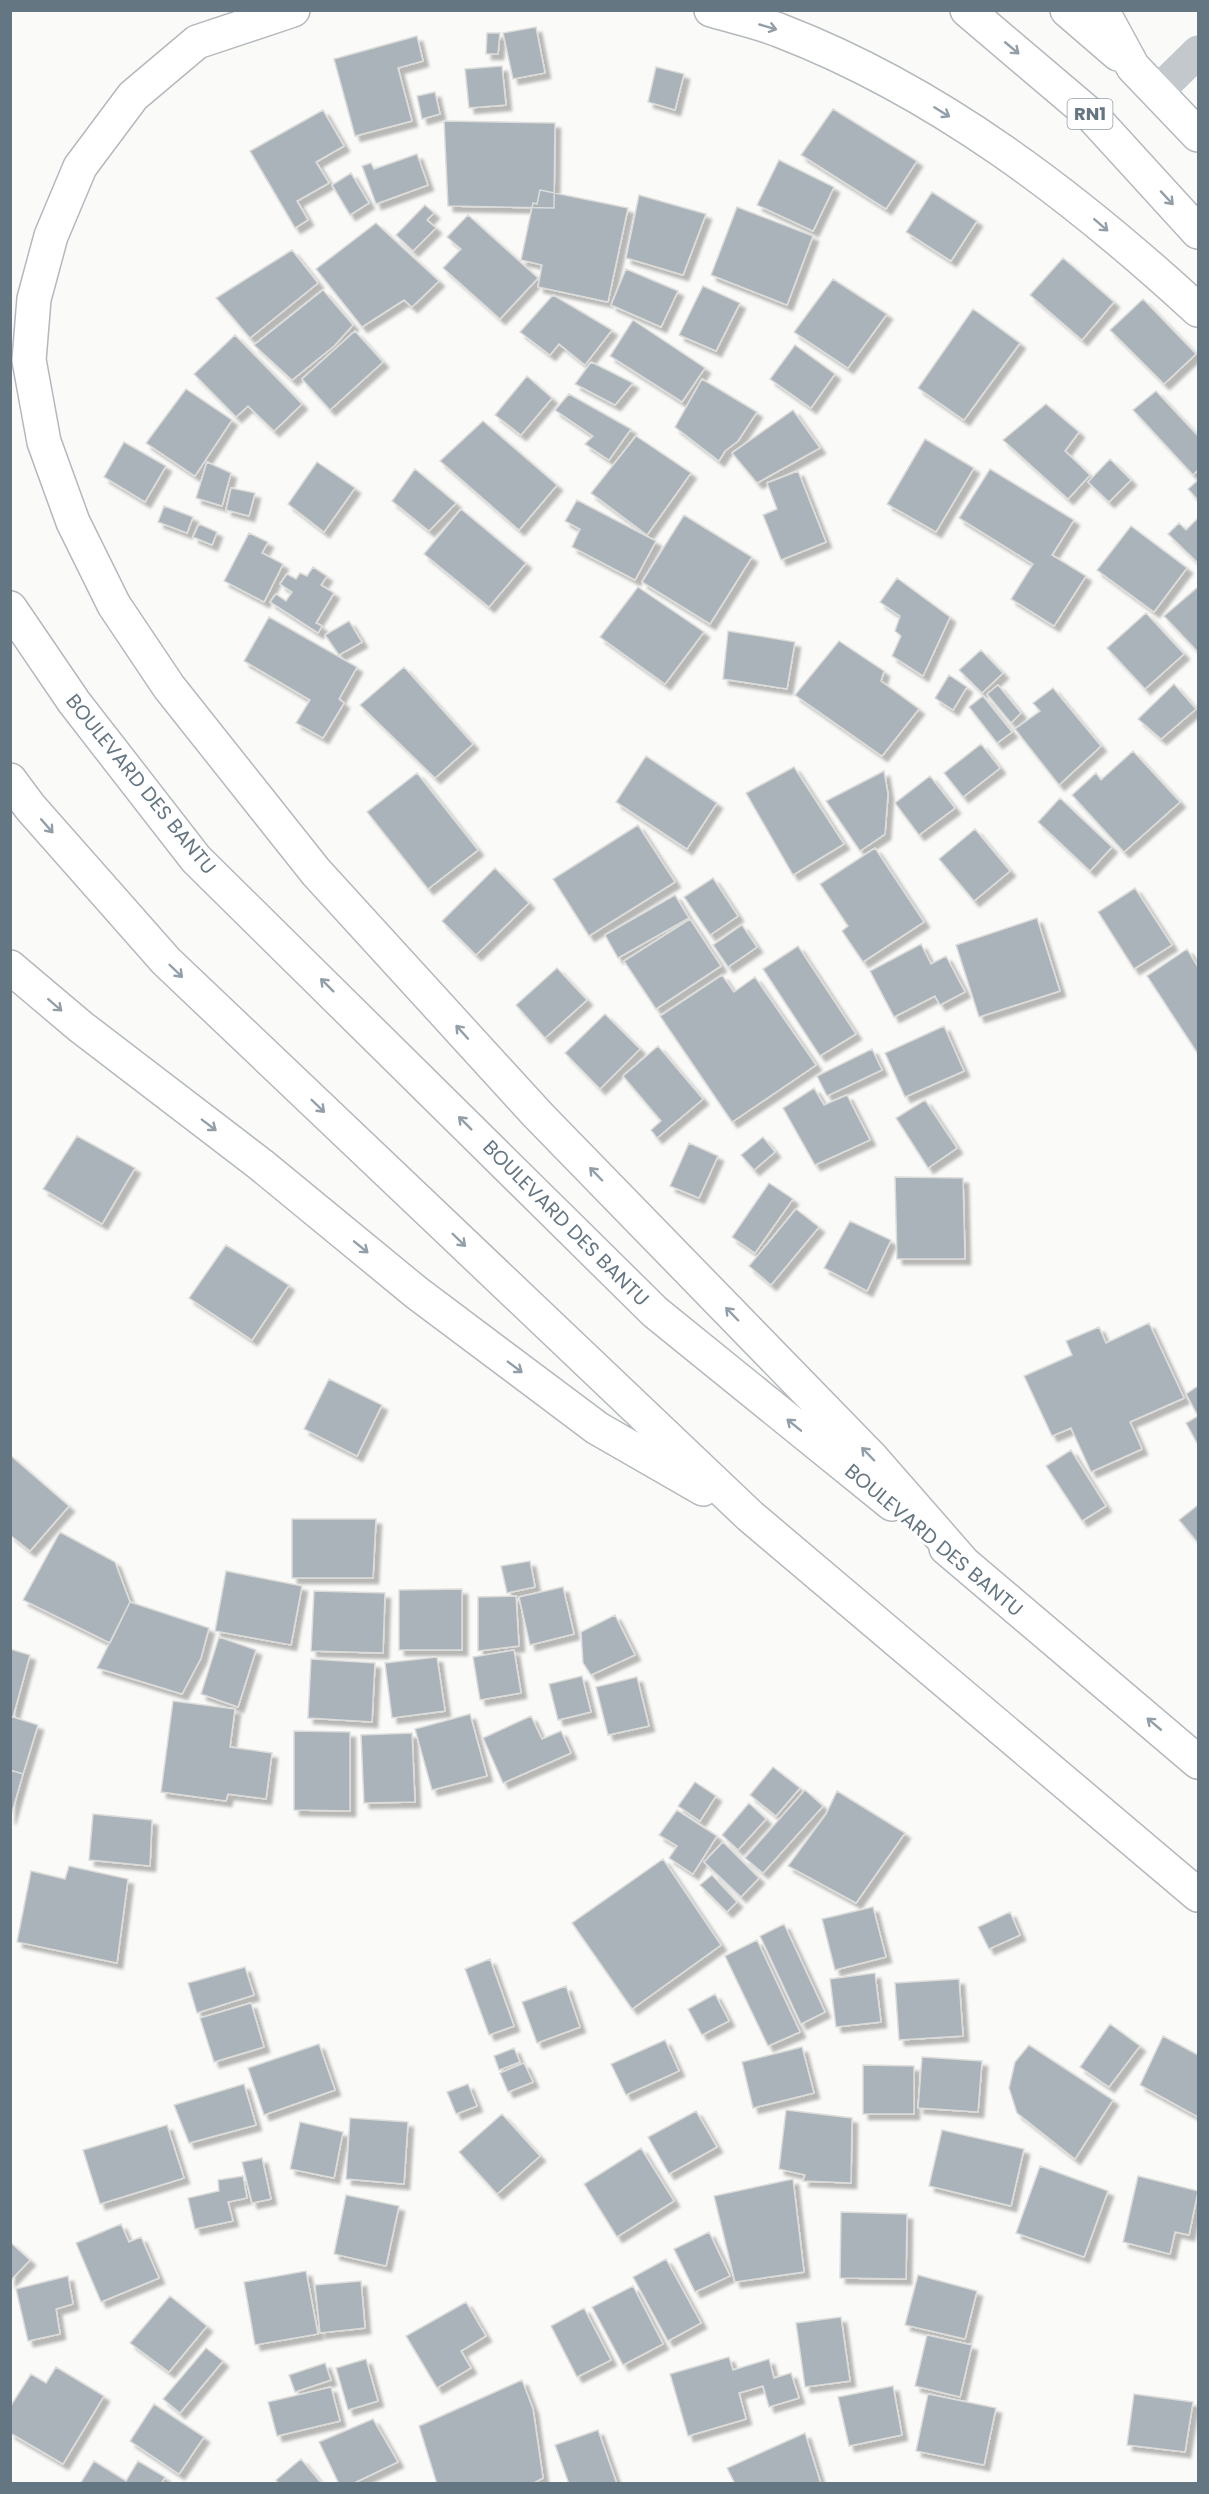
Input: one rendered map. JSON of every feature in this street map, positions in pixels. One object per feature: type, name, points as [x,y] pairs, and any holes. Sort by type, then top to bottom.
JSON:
[{"type":"highway","points":[[293,10],[197,42],[133,96],[80,167],[51,236],[34,299],[29,360],[44,442],[73,522],[114,605],[169,687],[316,872],[537,1114],[872,1458],[962,1561]]},
{"type":"highway","points":[[711,10],[780,30],[888,78],[986,139],[1092,217],[1198,310]]},
{"type":"highway","name":"RN1","points":[[967,10],[1093,117],[1198,232]]},
{"type":"highway","points":[[1067,10],[1133,67],[1198,135]]},
{"type":"highway","points":[[1102,10],[1133,67]]},
{"type":"highway","name":"BOULEVARD DES BANTU","points":[[10,608],[74,702],[196,859],[656,1312],[962,1561],[1198,1762]]},
{"type":"highway","points":[[10,780],[30,807],[166,961],[750,1516],[1198,1895]]},
{"type":"highway","points":[[10,967],[81,1027],[260,1164],[417,1293],[597,1428],[750,1516]]},
{"type":"street","points":[[1158,91],[1198,52]]},
{"type":"building","points":[[536,27],[545,73],[513,79],[503,33]]},
{"type":"building","points":[[487,33],[500,33],[498,54],[486,54]]},
{"type":"building","points":[[417,36],[423,61],[398,68],[412,121],[355,136],[334,59]]},
{"type":"building","points":[[502,66],[506,105],[469,108],[465,69]]},
{"type":"building","points":[[656,67],[684,74],[675,110],[648,102]]},
{"type":"building","points":[[435,92],[440,114],[422,119],[417,96]]},
{"type":"building","points":[[833,109],[917,161],[886,209],[801,155]]},
{"type":"building","points":[[323,110],[344,146],[316,162],[329,183],[297,201],[308,220],[295,228],[250,151]]},
{"type":"building","points":[[444,121],[555,123],[554,208],[448,206]]},
{"type":"building","points":[[417,154],[428,185],[376,204],[362,166],[371,163],[374,169]]},
{"type":"building","points":[[779,160],[834,187],[813,231],[757,205]]},
{"type":"building","points":[[351,173],[369,203],[350,215],[332,185]]},
{"type":"building","points":[[540,190],[628,208],[608,302],[538,287],[542,265],[521,260],[533,203],[537,204]]},
{"type":"building","points":[[932,192],[977,221],[951,261],[906,232]]},
{"type":"building","points":[[639,195],[706,214],[683,275],[626,258]]},
{"type":"building","points":[[425,205],[434,213],[427,220],[436,228],[413,251],[396,235]]},
{"type":"building","points":[[737,207],[813,236],[787,305],[711,275]]},
{"type":"building","points":[[468,215],[538,278],[500,319],[443,268],[461,249],[447,237]]},
{"type":"building","points":[[376,223],[439,281],[412,307],[404,300],[362,327],[316,269]]},
{"type":"building","points":[[292,250],[318,283],[250,338],[216,298]]},
{"type":"building","points":[[1063,258],[1114,302],[1082,340],[1030,295]]},
{"type":"building","points":[[626,269],[678,291],[661,327],[611,305]]},
{"type":"building","points":[[833,279],[887,314],[848,368],[794,332]]},
{"type":"building","points":[[703,286],[740,303],[716,351],[679,335]]},
{"type":"building","points":[[323,290],[353,325],[334,346],[292,380],[254,345]]},
{"type":"building","points":[[553,295],[612,330],[585,365],[559,344],[550,355],[520,332]]},
{"type":"building","points":[[1143,299],[1196,354],[1164,384],[1110,330]]},
{"type":"building","points":[[973,309],[1020,343],[964,420],[918,388]]},
{"type":"building","points":[[633,320],[705,368],[682,402],[610,356]]},
{"type":"building","points":[[355,331],[383,362],[330,410],[302,379]]},
{"type":"building","points":[[235,335],[302,404],[274,431],[248,406],[236,417],[194,374]]},
{"type":"building","points":[[795,345],[835,374],[811,408],[770,379]]},
{"type":"building","points":[[591,362],[633,383],[615,405],[575,384]]},
{"type":"building","points":[[527,376],[552,398],[521,435],[495,415]]},
{"type":"building","points":[[702,379],[757,412],[738,441],[725,451],[719,461],[675,427]]},
{"type":"building","points":[[186,389],[232,420],[195,476],[146,443]]},
{"type":"building","points":[[1156,391],[1198,436],[1198,470],[1193,475],[1133,410]]},
{"type":"building","points":[[569,394],[631,429],[609,460],[585,444],[593,436],[555,410]]},
{"type":"building","points":[[1046,404],[1079,432],[1065,451],[1090,475],[1068,499],[1003,440]]},
{"type":"building","points":[[793,410],[820,448],[757,483],[732,453]]},
{"type":"building","points":[[483,421],[557,485],[519,530],[440,461]]},
{"type":"building","points":[[636,436],[691,473],[647,535],[591,493]]},
{"type":"building","points":[[925,439],[974,468],[936,532],[887,504]]},
{"type":"building","points":[[124,442],[166,466],[145,502],[104,477]]},
{"type":"building","points":[[1110,459],[1131,480],[1109,502],[1088,482]]},
{"type":"building","points":[[207,462],[231,473],[222,506],[196,498]]},
{"type":"building","points":[[317,462],[355,488],[324,532],[288,504]]},
{"type":"building","points":[[415,469],[456,503],[429,531],[392,501]]},
{"type":"building","points":[[990,469],[1074,520],[1052,555],[1086,576],[1054,626],[1011,599],[1033,564],[959,518]]},
{"type":"building","points":[[798,471],[826,542],[781,560],[763,515],[777,509],[767,483]]},
{"type":"building","points":[[1198,480],[1198,500],[1188,489]]},
{"type":"building","points":[[231,488],[255,493],[249,516],[226,510]]},
{"type":"building","points":[[577,500],[656,541],[635,580],[572,547],[580,529],[565,521]]},
{"type":"building","points":[[164,506],[193,517],[187,533],[158,522]]},
{"type":"building","points":[[461,509],[526,563],[489,607],[424,554]]},
{"type":"building","points":[[684,515],[752,557],[710,624],[642,582]]},
{"type":"building","points":[[1197,519],[1198,563],[1168,534],[1179,523],[1186,530]]},
{"type":"building","points":[[199,524],[217,532],[212,545],[193,537]]},
{"type":"building","points":[[1131,526],[1187,568],[1154,612],[1097,570]]},
{"type":"building","points":[[249,533],[268,542],[262,553],[283,564],[264,602],[224,581]]},
{"type":"building","points":[[313,567],[327,576],[321,585],[334,593],[316,623],[322,626],[318,633],[270,602],[276,594],[286,601],[292,592],[280,584],[287,574],[296,579],[300,573],[307,576]]},
{"type":"building","points":[[897,578],[950,617],[923,676],[892,656],[901,636],[895,631],[900,616],[880,602]]},
{"type":"building","points":[[638,587],[704,632],[665,684],[600,637]]},
{"type":"building","points":[[1198,587],[1198,650],[1197,651],[1164,616]]},
{"type":"building","points":[[1146,613],[1184,654],[1145,689],[1107,648]]},
{"type":"building","points":[[269,617],[357,667],[339,699],[344,703],[323,738],[296,723],[310,700],[244,661]]},
{"type":"building","points":[[349,621],[362,642],[339,655],[325,635]]},
{"type":"building","points":[[728,631],[795,642],[787,689],[723,679]]},
{"type":"building","points":[[839,641],[884,671],[881,681],[919,709],[882,756],[795,695]]},
{"type":"building","points":[[981,650],[1003,673],[982,693],[959,670]]},
{"type":"building","points":[[404,667],[473,744],[435,778],[360,705]]},
{"type":"building","points":[[949,675],[967,687],[953,710],[935,698]]},
{"type":"building","points":[[1174,684],[1196,709],[1161,739],[1138,719]]},
{"type":"building","points":[[998,685],[1021,713],[1011,723],[987,694]]},
{"type":"building","points":[[1053,688],[1101,746],[1059,785],[1015,729],[1040,711],[1033,703]]},
{"type":"building","points":[[983,696],[1012,732],[997,743],[969,707]]},
{"type":"building","points":[[981,744],[1000,768],[963,797],[944,773]]},
{"type":"building","points":[[1133,751],[1180,802],[1124,852],[1072,795],[1096,773],[1101,780]]},
{"type":"building","points":[[646,756],[717,803],[687,849],[616,802]]},
{"type":"building","points":[[794,767],[844,844],[793,875],[746,793]]},
{"type":"building","points":[[884,771],[888,794],[885,834],[860,851],[826,801]]},
{"type":"building","points":[[417,773],[478,850],[428,889],[367,812]]},
{"type":"building","points":[[930,776],[955,808],[919,835],[895,803]]},
{"type":"building","points":[[1060,798],[1112,847],[1090,871],[1038,822]]},
{"type":"building","points":[[638,825],[675,882],[589,936],[553,879]]},
{"type":"building","points":[[975,829],[1010,871],[974,901],[939,859]]},
{"type":"building","points":[[875,848],[924,922],[863,962],[842,931],[848,926],[820,884]]},
{"type":"building","points":[[495,868],[529,903],[476,955],[442,921]]},
{"type":"building","points":[[713,878],[738,916],[710,935],[684,897]]},
{"type":"building","points":[[1135,888],[1172,945],[1134,969],[1098,912]]},
{"type":"building","points":[[675,895],[689,918],[618,958],[605,935]]},
{"type":"building","points":[[1037,918],[1060,991],[979,1017],[956,945]]},
{"type":"building","points":[[690,919],[721,966],[656,1009],[624,961]]},
{"type":"building","points":[[742,925],[757,947],[728,967],[713,945]]},
{"type":"building","points":[[921,944],[931,964],[946,956],[965,992],[940,1005],[935,996],[894,1017],[870,971]]},
{"type":"building","points":[[798,946],[856,1034],[820,1056],[763,969]]},
{"type":"building","points":[[1187,949],[1198,967],[1198,1054],[1147,976]]},
{"type":"building","points":[[557,968],[587,1000],[545,1038],[516,1005]]},
{"type":"building","points":[[722,975],[734,992],[755,977],[816,1065],[732,1122],[660,1016]]},
{"type":"building","points":[[605,1014],[640,1049],[600,1089],[565,1053]]},
{"type":"building","points":[[944,1026],[964,1071],[905,1097],[885,1053]]},
{"type":"building","points":[[658,1046],[703,1099],[657,1138],[651,1130],[661,1121],[623,1076]]},
{"type":"building","points":[[872,1049],[882,1070],[827,1096],[817,1076]]},
{"type":"building","points":[[814,1088],[824,1105],[847,1095],[870,1140],[815,1165],[783,1108]]},
{"type":"building","points":[[925,1100],[957,1148],[928,1168],[896,1118]]},
{"type":"building","points":[[77,1136],[135,1168],[102,1224],[43,1189]]},
{"type":"building","points":[[763,1137],[775,1152],[754,1170],[741,1155]]},
{"type":"building","points":[[689,1143],[718,1156],[699,1198],[670,1186]]},
{"type":"building","points":[[895,1177],[963,1178],[965,1259],[897,1259]]},
{"type":"building","points":[[769,1183],[793,1199],[755,1253],[732,1237]]},
{"type":"building","points":[[796,1209],[819,1227],[771,1285],[749,1266]]},
{"type":"building","points":[[850,1221],[891,1240],[867,1291],[824,1268]]},
{"type":"building","points":[[226,1245],[289,1285],[252,1340],[189,1298]]},
{"type":"building","points":[[1149,1323],[1184,1398],[1130,1422],[1142,1449],[1091,1472],[1071,1428],[1052,1436],[1024,1376],[1072,1355],[1066,1341],[1099,1327],[1106,1343]]},
{"type":"building","points":[[329,1379],[382,1405],[357,1456],[304,1429]]},
{"type":"building","points":[[1198,1386],[1198,1416],[1186,1394]]},
{"type":"building","points":[[1198,1416],[1198,1445],[1186,1423]]},
{"type":"building","points":[[1071,1450],[1106,1506],[1082,1521],[1046,1466]]},
{"type":"building","points":[[10,1455],[69,1506],[30,1551],[10,1535]]},
{"type":"building","points":[[1198,1505],[1198,1543],[1179,1520]]},
{"type":"building","points":[[292,1519],[376,1519],[373,1578],[292,1578]]},
{"type":"building","points":[[60,1532],[115,1562],[130,1602],[110,1643],[23,1600]]},
{"type":"building","points":[[530,1561],[535,1587],[507,1593],[501,1566]]},
{"type":"building","points":[[226,1571],[302,1586],[291,1645],[215,1631]]},
{"type":"building","points":[[563,1587],[574,1634],[530,1645],[519,1597]]},
{"type":"building","points":[[462,1589],[462,1650],[399,1650],[399,1590]]},
{"type":"building","points":[[314,1591],[385,1593],[383,1653],[311,1651]]},
{"type":"building","points":[[516,1596],[519,1646],[478,1651],[478,1597]]},
{"type":"building","points":[[130,1602],[209,1628],[201,1658],[182,1694],[97,1668]]},
{"type":"building","points":[[615,1615],[635,1655],[591,1675],[583,1663],[581,1632]]},
{"type":"building","points":[[219,1637],[256,1650],[238,1707],[201,1694]]},
{"type":"building","points":[[10,1649],[30,1655],[13,1717],[10,1716]]},
{"type":"building","points":[[514,1650],[521,1693],[480,1700],[473,1657]]},
{"type":"building","points":[[437,1657],[445,1711],[392,1718],[385,1663]]},
{"type":"building","points":[[311,1659],[375,1663],[372,1722],[308,1718]]},
{"type":"building","points":[[582,1676],[591,1712],[558,1720],[549,1684]]},
{"type":"building","points":[[637,1677],[649,1726],[608,1735],[596,1687]]},
{"type":"building","points":[[173,1701],[235,1709],[230,1747],[272,1753],[266,1799],[228,1794],[226,1801],[161,1792]]},
{"type":"building","points":[[470,1714],[487,1776],[432,1790],[415,1729]]},
{"type":"building","points":[[10,1716],[38,1725],[23,1774],[10,1770]]},
{"type":"building","points":[[531,1716],[542,1739],[561,1731],[571,1753],[503,1783],[483,1738]]},
{"type":"building","points":[[294,1731],[350,1732],[350,1811],[294,1810]]},
{"type":"building","points":[[412,1733],[415,1802],[364,1803],[361,1735]]},
{"type":"building","points":[[773,1767],[800,1788],[776,1816],[750,1795]]},
{"type":"building","points":[[10,1770],[23,1774],[10,1819]]},
{"type":"building","points":[[695,1782],[716,1796],[700,1821],[678,1806]]},
{"type":"building","points":[[805,1790],[823,1806],[763,1873],[745,1858]]},
{"type":"building","points":[[837,1791],[905,1833],[856,1903],[788,1866],[826,1814]]},
{"type":"building","points":[[749,1803],[766,1819],[738,1850],[722,1835]]},
{"type":"building","points":[[677,1810],[717,1836],[693,1874],[669,1858],[677,1846],[659,1835]]},
{"type":"building","points":[[93,1814],[152,1820],[150,1866],[89,1860]]},
{"type":"building","points":[[723,1842],[759,1878],[741,1897],[704,1862]]},
{"type":"building","points":[[663,1859],[721,1945],[632,2009],[572,1923]]},
{"type":"building","points":[[69,1866],[128,1879],[117,1963],[17,1942],[31,1871],[65,1879]]},
{"type":"building","points":[[712,1875],[737,1902],[727,1912],[700,1885]]},
{"type":"building","points":[[873,1907],[886,1957],[835,1970],[822,1919]]},
{"type":"building","points":[[1010,1912],[1020,1935],[989,1949],[978,1927]]},
{"type":"building","points":[[784,1924],[825,2012],[801,2024],[760,1936]]},
{"type":"building","points":[[757,1940],[800,2032],[768,2046],[725,1956]]},
{"type":"building","points":[[490,1959],[514,2026],[489,2035],[465,1969]]},
{"type":"building","points":[[245,1967],[254,1995],[197,2013],[188,1983]]},
{"type":"building","points":[[875,1973],[881,2022],[836,2027],[830,1979]]},
{"type":"building","points":[[959,1979],[963,2036],[899,2040],[895,1983]]},
{"type":"building","points":[[566,1986],[580,2027],[537,2043],[522,2002]]},
{"type":"building","points":[[715,1994],[729,2021],[702,2035],[688,2009]]},
{"type":"building","points":[[251,2003],[264,2047],[214,2062],[200,2018]]},
{"type":"building","points":[[1110,2024],[1140,2046],[1109,2087],[1080,2067]]},
{"type":"building","points":[[1163,2036],[1198,2055],[1198,2117],[1140,2085]]},
{"type":"building","points":[[665,2040],[679,2071],[626,2095],[611,2064]]},
{"type":"building","points":[[319,2044],[335,2090],[264,2115],[248,2068]]},
{"type":"building","points":[[1029,2045],[1113,2100],[1075,2159],[1017,2113],[1009,2088],[1015,2062]]},
{"type":"building","points":[[802,2047],[814,2093],[753,2108],[742,2062]]},
{"type":"building","points":[[514,2048],[520,2062],[499,2070],[494,2056]]},
{"type":"building","points":[[922,2057],[982,2061],[978,2112],[918,2108]]},
{"type":"building","points":[[524,2063],[533,2082],[508,2092],[500,2073]]},
{"type":"building","points":[[863,2065],[914,2066],[914,2114],[863,2114]]},
{"type":"building","points":[[244,2084],[256,2125],[189,2143],[174,2105]]},
{"type":"building","points":[[468,2084],[477,2106],[456,2114],[447,2092]]},
{"type":"building","points":[[786,2110],[852,2118],[851,2183],[803,2181],[805,2175],[779,2169]]},
{"type":"building","points":[[696,2111],[717,2147],[669,2174],[648,2137]]},
{"type":"building","points":[[502,2114],[540,2156],[497,2194],[459,2152]]},
{"type":"building","points":[[350,2118],[408,2122],[404,2184],[346,2179]]},
{"type":"building","points":[[300,2122],[343,2132],[334,2178],[290,2169]]},
{"type":"building","points":[[167,2125],[184,2178],[100,2204],[83,2150]]},
{"type":"building","points":[[942,2130],[1024,2149],[1011,2206],[929,2186]]},
{"type":"building","points":[[641,2148],[674,2201],[617,2237],[584,2184]]},
{"type":"building","points":[[262,2158],[271,2199],[252,2203],[242,2162]]},
{"type":"building","points":[[1040,2166],[1108,2191],[1084,2257],[1016,2233]]},
{"type":"building","points":[[243,2176],[247,2198],[228,2202],[233,2221],[195,2229],[188,2198],[219,2191],[218,2180]]},
{"type":"building","points":[[1138,2176],[1198,2191],[1189,2235],[1175,2232],[1170,2254],[1123,2242]]},
{"type":"building","points":[[793,2179],[804,2272],[735,2282],[714,2196]]},
{"type":"building","points":[[346,2195],[399,2206],[386,2266],[334,2254]]},
{"type":"building","points":[[841,2212],[907,2214],[906,2279],[840,2278]]},
{"type":"building","points":[[121,2224],[129,2242],[141,2237],[159,2278],[101,2302],[76,2243]]},
{"type":"building","points":[[709,2232],[730,2276],[695,2292],[674,2249]]},
{"type":"building","points":[[10,2242],[30,2260],[10,2281]]},
{"type":"building","points":[[666,2259],[701,2323],[668,2341],[633,2277]]},
{"type":"building","points":[[306,2271],[318,2334],[255,2345],[244,2282]]},
{"type":"building","points":[[918,2275],[977,2291],[965,2339],[905,2325]]},
{"type":"building","points":[[68,2276],[73,2304],[56,2309],[60,2334],[28,2341],[16,2289]]},
{"type":"building","points":[[361,2281],[365,2328],[320,2333],[315,2285]]},
{"type":"building","points":[[633,2286],[663,2344],[623,2365],[592,2307]]},
{"type":"building","points":[[170,2296],[207,2326],[169,2372],[130,2343]]},
{"type":"building","points":[[466,2302],[486,2336],[461,2351],[471,2368],[437,2388],[406,2336]]},
{"type":"building","points":[[584,2308],[611,2360],[577,2377],[551,2326]]},
{"type":"building","points":[[841,2317],[850,2381],[805,2387],[796,2323]]},
{"type":"building","points":[[927,2335],[972,2345],[960,2397],[915,2386]]},
{"type":"building","points":[[206,2348],[223,2361],[180,2413],[163,2399]]},
{"type":"building","points":[[729,2357],[733,2370],[769,2359],[774,2378],[791,2373],[799,2398],[769,2407],[763,2386],[739,2393],[746,2419],[688,2436],[670,2374]]},
{"type":"building","points":[[366,2359],[378,2401],[348,2410],[336,2368]]},
{"type":"building","points":[[325,2363],[331,2380],[295,2392],[289,2375]]},
{"type":"building","points":[[56,2367],[104,2396],[63,2464],[10,2433],[10,2407],[31,2374],[46,2383]]},
{"type":"building","points":[[522,2380],[533,2409],[543,2478],[532,2484],[437,2484],[419,2426]]},
{"type":"building","points":[[893,2386],[902,2435],[849,2446],[838,2397]]},
{"type":"building","points":[[331,2387],[340,2421],[277,2436],[268,2402]]},
{"type":"building","points":[[928,2394],[996,2408],[984,2465],[916,2451]]},
{"type":"building","points":[[1134,2394],[1193,2402],[1185,2452],[1127,2445]]},
{"type":"building","points":[[154,2404],[204,2437],[179,2474],[130,2441]]},
{"type":"building","points":[[373,2419],[398,2462],[352,2484],[339,2484],[319,2442]]},
{"type":"building","points":[[598,2430],[617,2484],[569,2484],[555,2445]]},
{"type":"building","points":[[805,2433],[821,2484],[735,2484],[727,2468]]},
{"type":"building","points":[[301,2459],[322,2484],[279,2484],[276,2480]]},
{"type":"building","points":[[94,2461],[126,2481],[138,2461],[165,2477],[161,2484],[80,2484]]}]
